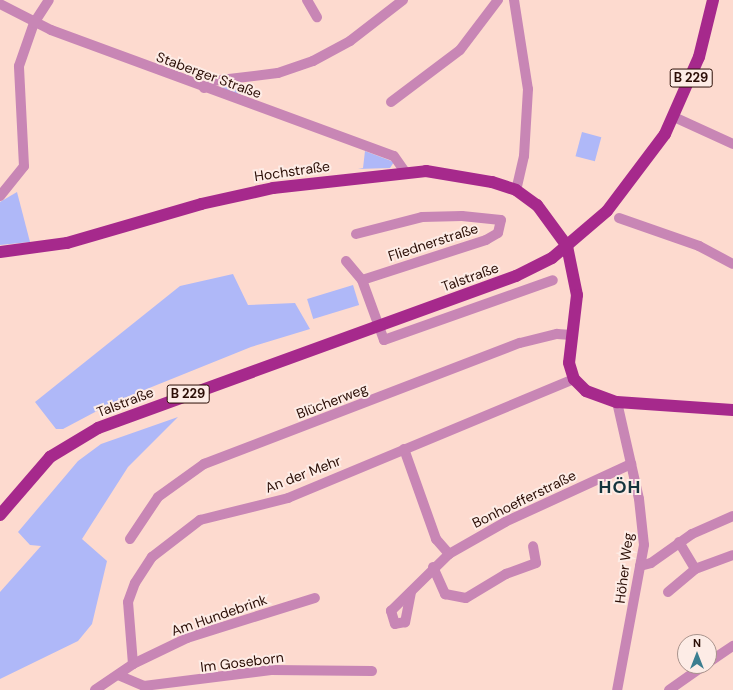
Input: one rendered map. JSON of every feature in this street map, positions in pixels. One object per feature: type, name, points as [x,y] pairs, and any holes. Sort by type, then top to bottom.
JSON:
[{"type":"main road","name":"B 229","points":[[567,246],[617,200],[674,117],[699,57],[713,0]]},
{"type":"main road","name":"Hochstraße","points":[[0,252],[67,243],[258,191],[404,172],[462,176],[516,190],[549,219],[567,246]]},
{"type":"main road","name":"Talstraße","points":[[0,515],[50,457],[98,428],[516,276],[547,261],[567,246]]},
{"type":"main road","points":[[567,246],[577,295],[569,363],[574,379],[594,396],[617,402],[733,410]]},
{"type":"street","points":[[0,196],[24,166],[19,66],[34,23],[49,0]]},
{"type":"street","points":[[306,0],[317,17]]},
{"type":"street","points":[[204,88],[212,81],[278,73],[313,61],[350,40],[404,0]]},
{"type":"street","points":[[391,102],[460,50],[498,0]]},
{"type":"street","points":[[514,0],[528,89],[524,156],[516,190]]},
{"type":"street","name":"Staberger Straße","points":[[0,4],[34,23],[204,88],[394,156],[404,172]]},
{"type":"street","points":[[674,117],[733,144]]},
{"type":"street","name":"Fliednerstraße","points":[[356,234],[422,217],[462,216],[501,220],[498,233],[486,240],[362,280]]},
{"type":"street","points":[[619,218],[699,246],[733,264]]},
{"type":"street","points":[[346,261],[362,280],[384,340],[553,280]]},
{"type":"street","name":"Blücherweg","points":[[130,539],[158,497],[204,464],[513,346],[542,336],[572,335]]},
{"type":"street","name":"An der Mehr","points":[[133,664],[134,644],[129,618],[131,593],[152,557],[172,539],[200,520],[288,498],[404,449],[529,400],[574,379]]},
{"type":"street","name":"Höher Weg","points":[[617,402],[643,523],[640,566],[617,690]]},
{"type":"street","points":[[404,449],[436,539],[449,554]]},
{"type":"street","name":"Bonhoefferstraße","points":[[411,592],[433,567],[449,554],[505,522],[631,464]]},
{"type":"street","points":[[640,566],[651,563],[679,542],[733,516]]},
{"type":"street","points":[[679,542],[695,569]]},
{"type":"street","points":[[433,567],[445,594],[466,598],[506,574],[536,563],[533,546]]},
{"type":"street","points":[[668,592],[695,569],[733,555]]},
{"type":"street","name":"Am Hundebrink","points":[[95,690],[133,664],[187,638],[316,598]]},
{"type":"street","points":[[717,657],[733,646]]},
{"type":"street","name":"Im Goseborn","points":[[118,675],[144,686],[271,670],[372,670]]},
{"type":"street","points":[[669,690],[692,674]]},
{"type":"shaded area","points":[[243,84],[239,95],[222,89],[223,86]]},
{"type":"shaded area","points":[[582,132],[601,137],[595,161],[576,156]]},
{"type":"shaded area","points":[[365,151],[394,162],[390,168],[358,169],[363,168]]},
{"type":"shaded area","points":[[17,192],[30,242],[0,245],[0,202]]},
{"type":"shaded area","points":[[233,274],[248,305],[295,303],[310,329],[251,347],[112,403],[63,429],[56,429],[35,402],[180,286]]},
{"type":"shaded area","points":[[353,285],[359,305],[313,319],[307,299]]},
{"type":"shaded area","points":[[178,417],[128,467],[82,539],[107,561],[92,624],[78,641],[0,679],[0,592],[41,546],[30,545],[18,532],[78,461],[101,444]]},
{"type":"district","name":"HÖH","points":[[620,487]]}]
